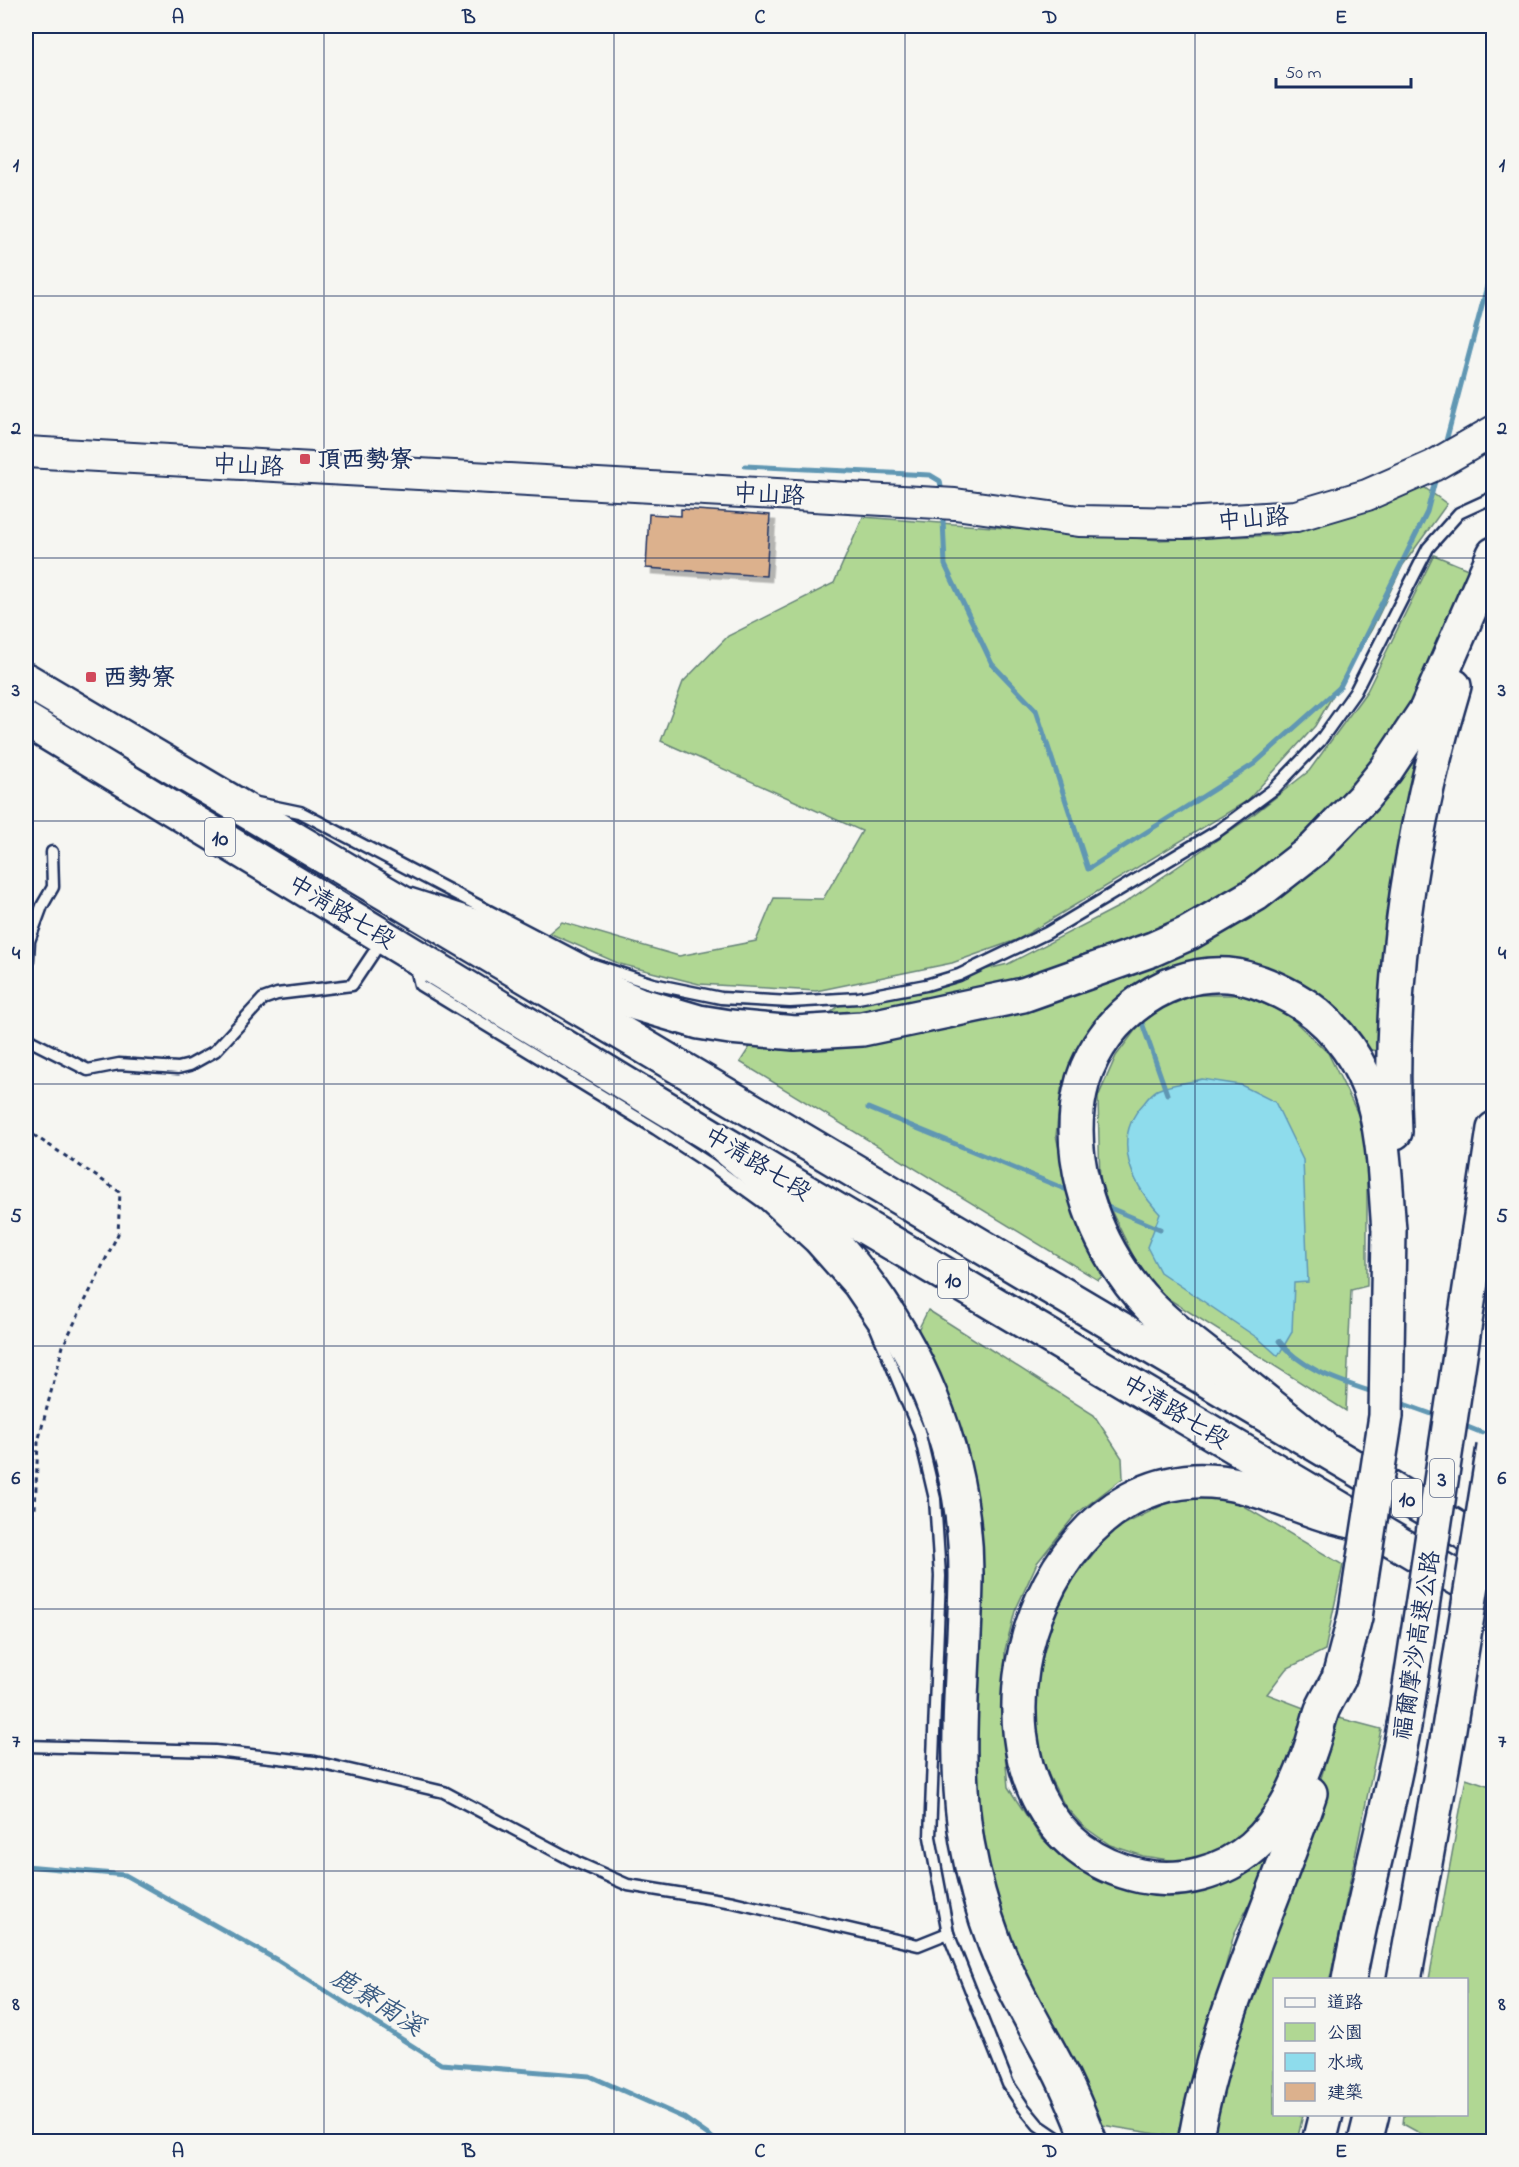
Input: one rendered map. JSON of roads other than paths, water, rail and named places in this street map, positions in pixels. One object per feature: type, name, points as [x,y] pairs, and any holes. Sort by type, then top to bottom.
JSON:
[{"type":"main road","points":[[408,905],[495,933],[580,979],[638,1004],[688,1019],[730,1027],[795,1033],[862,1029],[1023,995],[1153,949],[1188,933],[1256,894],[1315,848],[1364,797],[1407,741],[1426,710],[1494,554]]},
{"type":"main road","points":[[1197,2129],[1233,1997],[1302,1819],[1328,1740],[1339,1678],[1355,1617],[1386,1416],[1389,1230],[1396,1169],[1393,1091],[1394,1018],[1405,902],[1420,816],[1441,728],[1467,642],[1470,611]]},
{"type":"main road","name":"中清路七段","points":[[26,680],[224,795],[1494,1550]]},
{"type":"main road","name":"中清路七段","points":[[26,720],[715,1138],[1494,1600]]},
{"type":"main road","points":[[1320,1445],[1178,1334],[1134,1289],[1109,1250],[1083,1183],[1076,1131],[1078,1101],[1086,1071],[1105,1036],[1133,1007],[1149,996],[1168,987],[1207,976],[1227,975],[1264,984],[1313,1011],[1346,1046],[1369,1088],[1381,1143],[1389,1230]]},
{"type":"main road","name":"福爾摩沙高速公路","points":[[1349,1978],[1355,1942],[1392,1794],[1404,1726],[1494,1130]]},
{"type":"main road","points":[[715,1138],[832,1240],[871,1289],[898,1329],[930,1391],[949,1453],[964,1539],[962,1778],[967,1841],[981,1900],[995,1945],[1032,2024],[1054,2060],[1090,2142]]},
{"type":"main road","name":"福爾摩沙高速公路","points":[[1404,1978],[1448,1735],[1494,1447]]},
{"type":"main road","points":[[1339,1678],[1322,1710],[1312,1746],[1277,1821],[1252,1848],[1238,1858],[1208,1872],[1160,1878],[1130,1873],[1100,1860],[1085,1851],[1059,1828],[1039,1800],[1030,1778],[1024,1754],[1019,1711],[1021,1671],[1030,1632],[1045,1595],[1067,1559],[1088,1532],[1117,1508],[1151,1491],[1171,1485],[1211,1481],[1251,1487],[1320,1513],[1369,1525]]},
{"type":"main road","points":[[1318,2142],[1326,2116]]},
{"type":"street","name":"中山路","points":[[26,452],[955,504],[1079,521],[1186,523],[1296,516],[1367,495],[1433,465],[1494,431]]},
{"type":"lane","points":[[224,795],[300,812],[588,963],[653,984],[721,998],[790,1002],[858,998],[915,987],[959,975],[1047,933],[1219,830],[1274,789],[1320,741],[1355,692],[1428,549],[1459,513],[1494,497]]},
{"type":"lane","points":[[26,991],[29,942],[42,906],[53,887],[52,852]]},
{"type":"lane","points":[[26,1035],[31,1041],[88,1070],[119,1064],[178,1068],[190,1065],[215,1051],[263,999],[277,994],[352,985],[384,937]]},
{"type":"lane","points":[[414,955],[420,985],[656,1129],[765,1204],[819,1255],[850,1290],[876,1328],[919,1431],[935,1498],[940,1576],[930,1837],[948,1933],[1008,2084],[1023,2109],[1038,2125],[1063,2142]]},
{"type":"lane","points":[[26,1746],[215,1751],[315,1762],[444,1792],[576,1862],[628,1885],[733,1902],[918,1945],[948,1933]]},
{"type":"water","points":[[1202,1079],[1241,1085],[1275,1102],[1303,1160],[1308,1282],[1294,1283],[1292,1332],[1278,1356],[1259,1339],[1160,1272],[1147,1247],[1160,1214],[1141,1189],[1134,1175],[1129,1161],[1128,1131],[1134,1117],[1155,1091],[1167,1086]]},
{"type":"waterway","points":[[1446,441],[1494,260]]},
{"type":"waterway","points":[[745,466],[930,475],[940,481],[941,487]]},
{"type":"waterway","points":[[943,520],[945,565],[992,664],[1036,710],[1088,869],[1254,764],[1340,687],[1427,512],[1435,481]]},
{"type":"waterway","points":[[1140,1017],[1167,1094]]},
{"type":"waterway","points":[[868,1108],[1072,1192]]},
{"type":"waterway","points":[[1103,1205],[1160,1229]]},
{"type":"waterway","points":[[1279,1341],[1299,1360],[1323,1374],[1375,1393]]},
{"type":"waterway","points":[[1398,1402],[1440,1417]]},
{"type":"waterway","points":[[1460,1424],[1490,1436]]},
{"type":"waterway","name":"鹿寮南溪","points":[[26,1866],[125,1875],[277,1960],[441,2064],[590,2076],[684,2118],[718,2142]]},
{"type":"place","name":"頂西勢寮","points":[[305,459]]},
{"type":"place","name":"西勢寮","points":[[91,677]]}]
